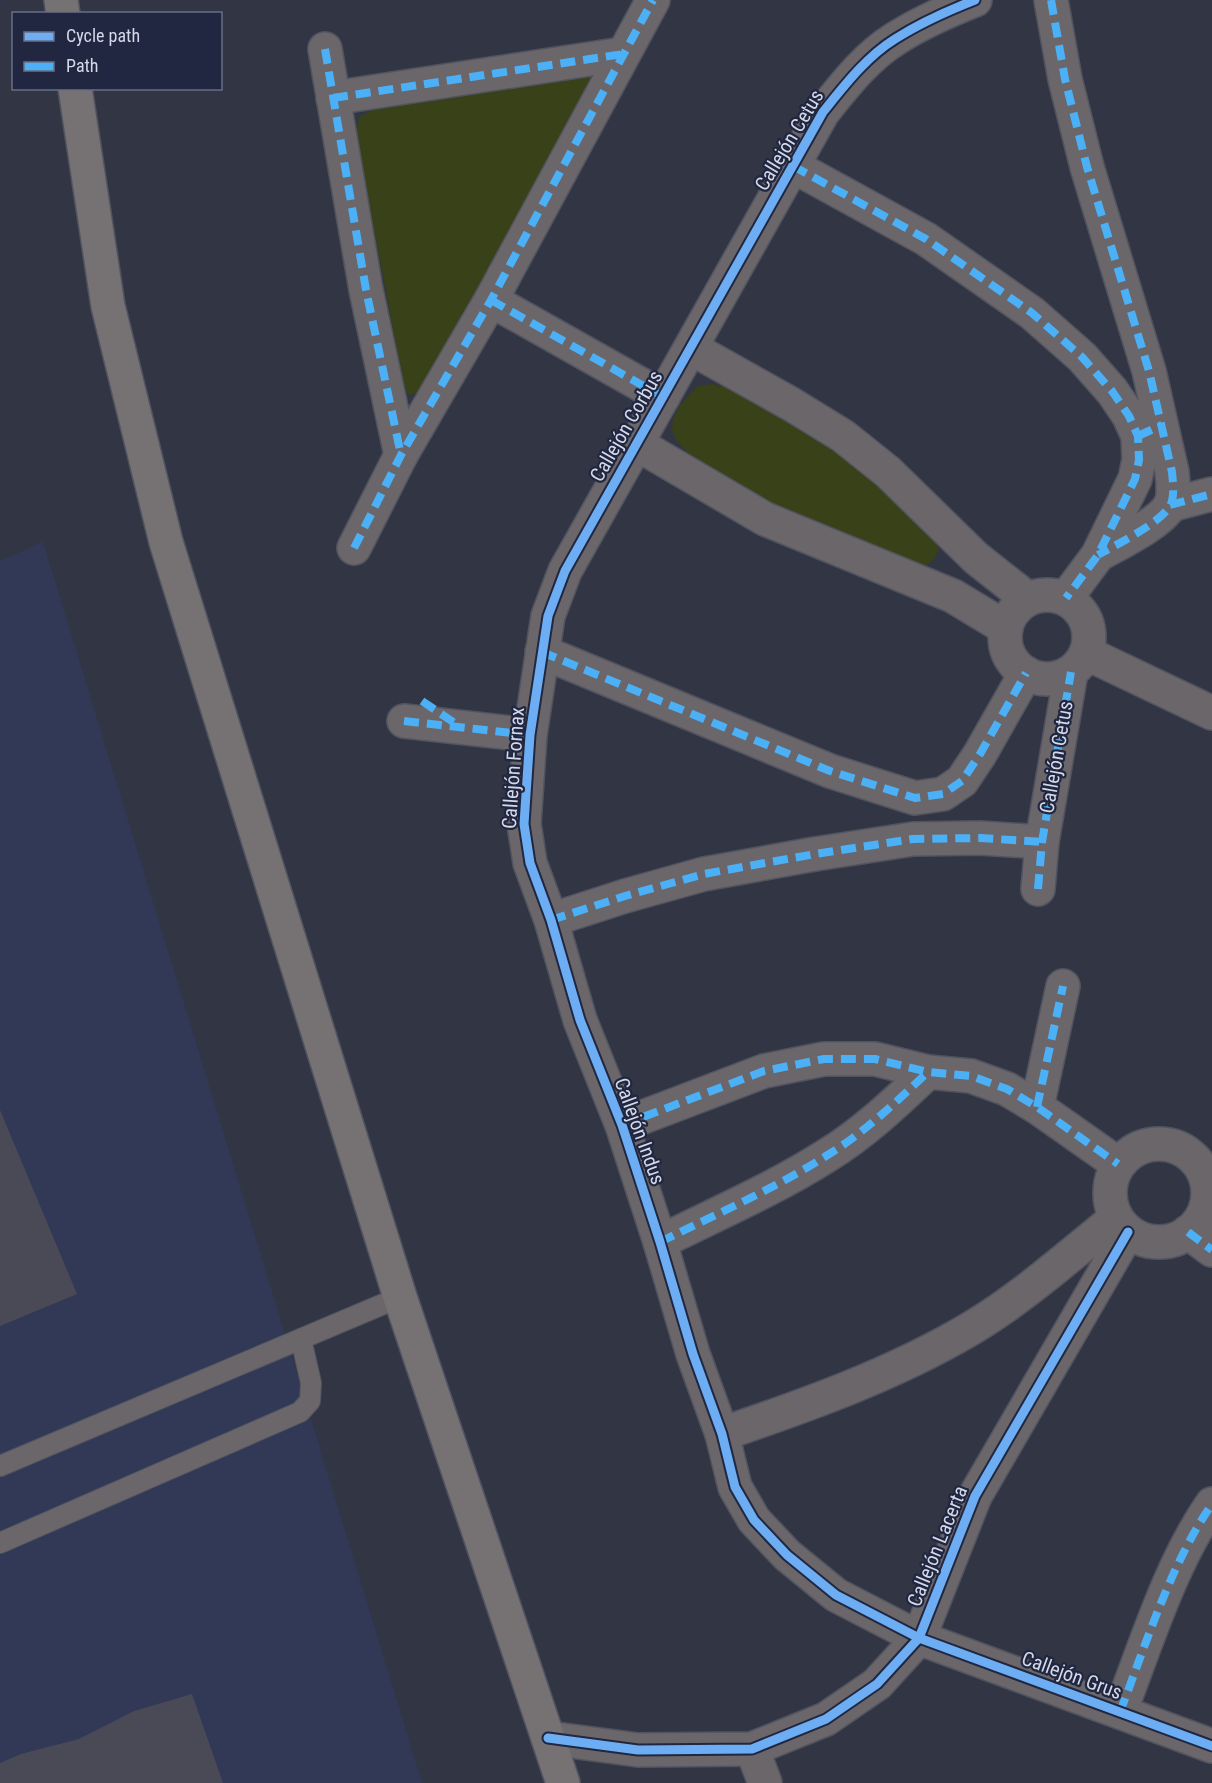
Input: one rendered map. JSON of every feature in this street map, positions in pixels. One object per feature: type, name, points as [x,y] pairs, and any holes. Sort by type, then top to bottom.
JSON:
[{"type":"main road","points":[[75,90],[108,306],[166,542],[400,1297],[563,1783]]},
{"type":"street","points":[[354,548],[401,455],[491,300],[653,0]]},
{"type":"street","name":"Callejón Cetus","points":[[741,258],[823,112],[856,72],[893,40],[938,15],[975,0]]},
{"type":"street","name":"Callejón Cetus","points":[[1051,0],[1065,79],[1087,167],[1149,371],[1150,431],[1139,460],[1135,479],[1098,555],[1066,598]]},
{"type":"street","points":[[325,50],[366,290],[401,455]]},
{"type":"street","points":[[333,98],[623,54]]},
{"type":"street","name":"Callejón Cetus","points":[[793,166],[926,239],[1032,313],[1082,357],[1112,391],[1129,416],[1150,431],[1173,481],[1174,489],[1170,505],[1144,529],[1098,555]]},
{"type":"street","name":"Callejón Corbus","points":[[548,616],[565,571],[741,258]]},
{"type":"street","name":"Callejón Corbus","points":[[491,300],[663,397]]},
{"type":"street","points":[[692,348],[843,436],[888,472],[976,558],[1028,599]]},
{"type":"street","name":"Callejón Corbus","points":[[637,444],[765,519],[953,596],[1006,628]]},
{"type":"street","points":[[1170,505],[1212,494]]},
{"type":"street","points":[[912,579],[934,575],[948,567],[954,552],[950,535]]},
{"type":"street","points":[[1040,595],[1066,598],[1078,608],[1087,621],[1089,637],[1078,662],[1056,677],[1041,678],[1026,673],[1016,665],[1005,641],[1006,628],[1014,612],[1028,599],[1040,595]]},
{"type":"street","name":"Callejón Fornax","points":[[548,616],[530,735],[524,824],[530,863],[551,920]]},
{"type":"street","points":[[542,652],[830,771],[915,798],[943,794],[962,781],[1026,673]]},
{"type":"street","points":[[1078,662],[1212,713]]},
{"type":"street","name":"Callejón Cetus","points":[[1038,888],[1042,842],[1078,662]]},
{"type":"street","points":[[413,711],[461,728],[530,735]]},
{"type":"street","points":[[551,920],[704,874],[815,854],[913,839],[980,838],[1042,842]]},
{"type":"street","name":"Callejón Indus","points":[[551,920],[580,1020],[622,1125],[693,1354]]},
{"type":"street","points":[[1037,1107],[1063,986]]},
{"type":"street","name":"Callejón Indus","points":[[622,1125],[764,1071],[824,1059],[875,1059],[928,1072],[971,1076],[1007,1089],[1037,1107],[1118,1164]]},
{"type":"street","points":[[660,1242],[770,1188],[828,1156],[883,1115],[928,1072]]},
{"type":"street","points":[[1155,1143],[1203,1147],[1208,1196],[1202,1216],[1200,1241],[1158,1242],[1142,1239],[1122,1225],[1110,1200],[1111,1181],[1118,1164],[1135,1150],[1155,1143]]},
{"type":"street","points":[[722,1434],[887,1373],[971,1328],[1122,1225]]},
{"type":"street","name":"Callejón Lacerta","points":[[693,1354],[722,1434],[735,1487],[754,1520],[787,1555],[836,1595],[919,1638],[975,1496],[1122,1225]]},
{"type":"street","name":"Callejón Grus","points":[[1120,1712],[1169,1586],[1201,1519],[1212,1504]]},
{"type":"street","points":[[548,1738],[638,1750],[752,1749],[826,1719],[877,1684],[919,1638]]},
{"type":"street","name":"Callejón Grus","points":[[919,1638],[1212,1746]]},
{"type":"street","points":[[752,1749],[765,1783]]},
{"type":"lane","points":[[0,1466],[400,1297]]},
{"type":"lane","points":[[0,1543],[300,1412],[310,1401],[311,1383],[301,1339]]},
{"type":"shaded area","points":[[43,542],[422,1783],[0,1783],[0,561]]},
{"type":"green space","points":[[578,72],[594,74],[590,88],[419,392],[410,395],[403,381],[356,135],[359,117],[375,109]]},
{"type":"green space","points":[[712,384],[738,390],[866,469],[936,542],[939,549],[933,561],[920,568],[776,513],[693,459],[676,440],[672,430],[673,419],[680,405],[698,386]]},
{"type":"building","points":[[0,1110],[77,1294],[0,1326]]},
{"type":"building","points":[[192,1694],[223,1783],[0,1783],[0,1763],[21,1754],[79,1739],[134,1711]]},
{"type":"marked path","points":[[354,548],[401,455],[491,300],[653,0]]},
{"type":"marked path","points":[[1051,0],[1065,79],[1087,167],[1149,371],[1173,481],[1172,502],[1165,513],[1137,533],[1098,555]]},
{"type":"marked path","points":[[325,49],[366,290],[401,455]]},
{"type":"marked path","points":[[333,98],[623,54]]},
{"type":"marked path","points":[[793,166],[926,239],[1032,313],[1082,357],[1112,391],[1129,416],[1138,436],[1139,460],[1135,479],[1098,555],[1066,598]]},
{"type":"marked path","points":[[491,300],[663,397]]},
{"type":"marked path","points":[[1138,436],[1162,425]]},
{"type":"marked path","points":[[1170,505],[1212,494]]},
{"type":"marked path","points":[[542,652],[830,771],[915,798],[943,794],[962,781],[1026,673]]},
{"type":"marked path","points":[[1038,889],[1042,842],[1071,672]]},
{"type":"marked path","points":[[422,701],[459,726]]},
{"type":"marked path","points":[[404,721],[530,735]]},
{"type":"marked path","points":[[551,920],[704,874],[815,854],[913,839],[980,838],[1042,842]]},
{"type":"marked path","points":[[1037,1107],[1063,986]]},
{"type":"marked path","points":[[622,1125],[764,1071],[824,1059],[875,1059],[928,1072],[971,1076],[1007,1089],[1037,1107],[1118,1164]]},
{"type":"marked path","points":[[660,1242],[765,1190],[826,1156],[867,1127],[928,1072]]},
{"type":"marked path","points":[[1188,1232],[1212,1250]]},
{"type":"marked path","points":[[1120,1712],[1172,1578],[1197,1527],[1212,1504]]},
{"type":"cycle path","points":[[975,0],[904,33],[884,46],[856,72],[823,112],[565,571],[548,616],[530,735],[524,824],[530,863],[551,920],[580,1020],[622,1125],[693,1354],[722,1434],[735,1487],[754,1520],[787,1555],[836,1595],[919,1638],[1212,1746]]},
{"type":"cycle path","points":[[548,1738],[638,1750],[752,1749],[826,1719],[877,1684],[919,1638],[975,1496],[1128,1232]]}]
